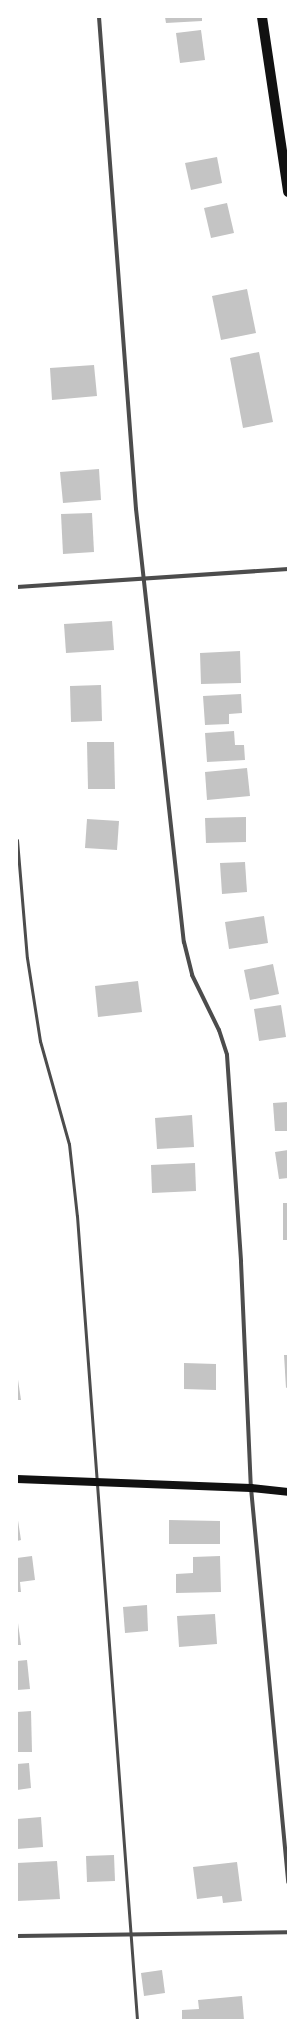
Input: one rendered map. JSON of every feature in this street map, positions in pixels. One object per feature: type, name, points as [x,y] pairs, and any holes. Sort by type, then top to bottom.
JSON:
[{"type":"main road","points":[[262,17],[288,192]]},
{"type":"main road","points":[[17,1479],[98,1480],[251,1488],[288,1492]]},
{"type":"street","points":[[99,17],[144,580],[184,942],[192,975],[219,1030],[227,1055],[241,1262],[251,1488],[288,1882]]},
{"type":"street","points":[[17,587],[144,580],[288,569]]},
{"type":"street","points":[[17,1936],[288,1932]]},
{"type":"lane","points":[[17,840],[27,958],[40,1041],[69,1144],[98,1480],[137,2020]]},
{"type":"building","points":[[165,17],[202,17],[202,21],[166,23]]},
{"type":"building","points":[[201,30],[205,60],[180,63],[176,33]]},
{"type":"building","points":[[217,157],[222,183],[191,190],[185,163]]},
{"type":"building","points":[[227,203],[234,233],[211,238],[204,208]]},
{"type":"building","points":[[247,289],[256,333],[221,340],[212,296]]},
{"type":"building","points":[[259,352],[273,422],[243,428],[230,358]]},
{"type":"building","points":[[94,365],[97,396],[52,400],[50,368]]},
{"type":"building","points":[[99,469],[101,500],[63,503],[60,472]]},
{"type":"building","points":[[92,513],[94,552],[63,554],[61,514]]},
{"type":"building","points":[[112,621],[114,650],[66,653],[64,624]]},
{"type":"building","points":[[240,651],[241,683],[201,684],[200,653]]},
{"type":"building","points":[[101,685],[102,721],[71,722],[70,686]]},
{"type":"building","points":[[241,694],[242,713],[229,714],[229,724],[205,725],[203,696]]},
{"type":"building","points":[[234,731],[235,745],[244,745],[245,760],[207,762],[205,733]]},
{"type":"building","points":[[87,742],[114,742],[115,789],[88,789]]},
{"type":"building","points":[[247,768],[250,796],[207,800],[205,772]]},
{"type":"building","points":[[246,817],[246,842],[206,843],[205,818]]},
{"type":"building","points":[[87,819],[119,821],[117,850],[85,848]]},
{"type":"building","points":[[245,862],[247,892],[222,894],[220,863]]},
{"type":"building","points":[[264,916],[268,943],[229,949],[225,922]]},
{"type":"building","points":[[273,964],[279,994],[250,1000],[244,970]]},
{"type":"building","points":[[138,981],[142,1012],[98,1017],[95,986]]},
{"type":"building","points":[[281,1005],[286,1037],[259,1041],[254,1009]]},
{"type":"building","points":[[288,1102],[288,1131],[275,1131],[273,1103]]},
{"type":"building","points":[[192,1115],[194,1147],[157,1149],[155,1118]]},
{"type":"building","points":[[288,1150],[288,1178],[279,1179],[275,1152]]},
{"type":"building","points":[[195,1163],[196,1191],[152,1193],[151,1165]]},
{"type":"building","points":[[283,1203],[288,1203],[288,1240],[283,1240]]},
{"type":"building","points":[[284,1355],[288,1355],[288,1387],[286,1388]]},
{"type":"building","points":[[184,1363],[216,1364],[216,1390],[184,1389]]},
{"type":"building","points":[[17,1373],[21,1400],[17,1400]]},
{"type":"building","points":[[17,1514],[21,1540],[17,1541]]},
{"type":"building","points":[[169,1520],[220,1521],[220,1544],[169,1544]]},
{"type":"building","points":[[32,1556],[35,1580],[20,1582],[21,1592],[17,1592],[17,1558]]},
{"type":"building","points":[[220,1556],[221,1592],[176,1593],[176,1574],[193,1573],[193,1557]]},
{"type":"building","points":[[147,1605],[148,1631],[125,1633],[123,1607]]},
{"type":"building","points":[[215,1614],[217,1644],[179,1647],[177,1616]]},
{"type":"building","points":[[17,1616],[21,1645],[17,1645]]},
{"type":"building","points":[[27,1660],[30,1689],[17,1690],[17,1661]]},
{"type":"building","points":[[31,1711],[32,1752],[17,1752],[17,1712]]},
{"type":"building","points":[[29,1763],[31,1788],[17,1790],[17,1764]]},
{"type":"building","points":[[41,1817],[43,1847],[17,1849],[17,1819]]},
{"type":"building","points":[[114,1855],[115,1881],[87,1882],[86,1856]]},
{"type":"building","points":[[57,1861],[60,1899],[17,1901],[17,1863]]},
{"type":"building","points":[[237,1862],[242,1901],[223,1903],[222,1896],[197,1899],[193,1867]]},
{"type":"building","points":[[162,1970],[165,1993],[144,1996],[141,1973]]},
{"type":"building","points":[[242,1996],[244,2020],[182,2020],[182,2010],[199,2009],[198,2000]]}]
